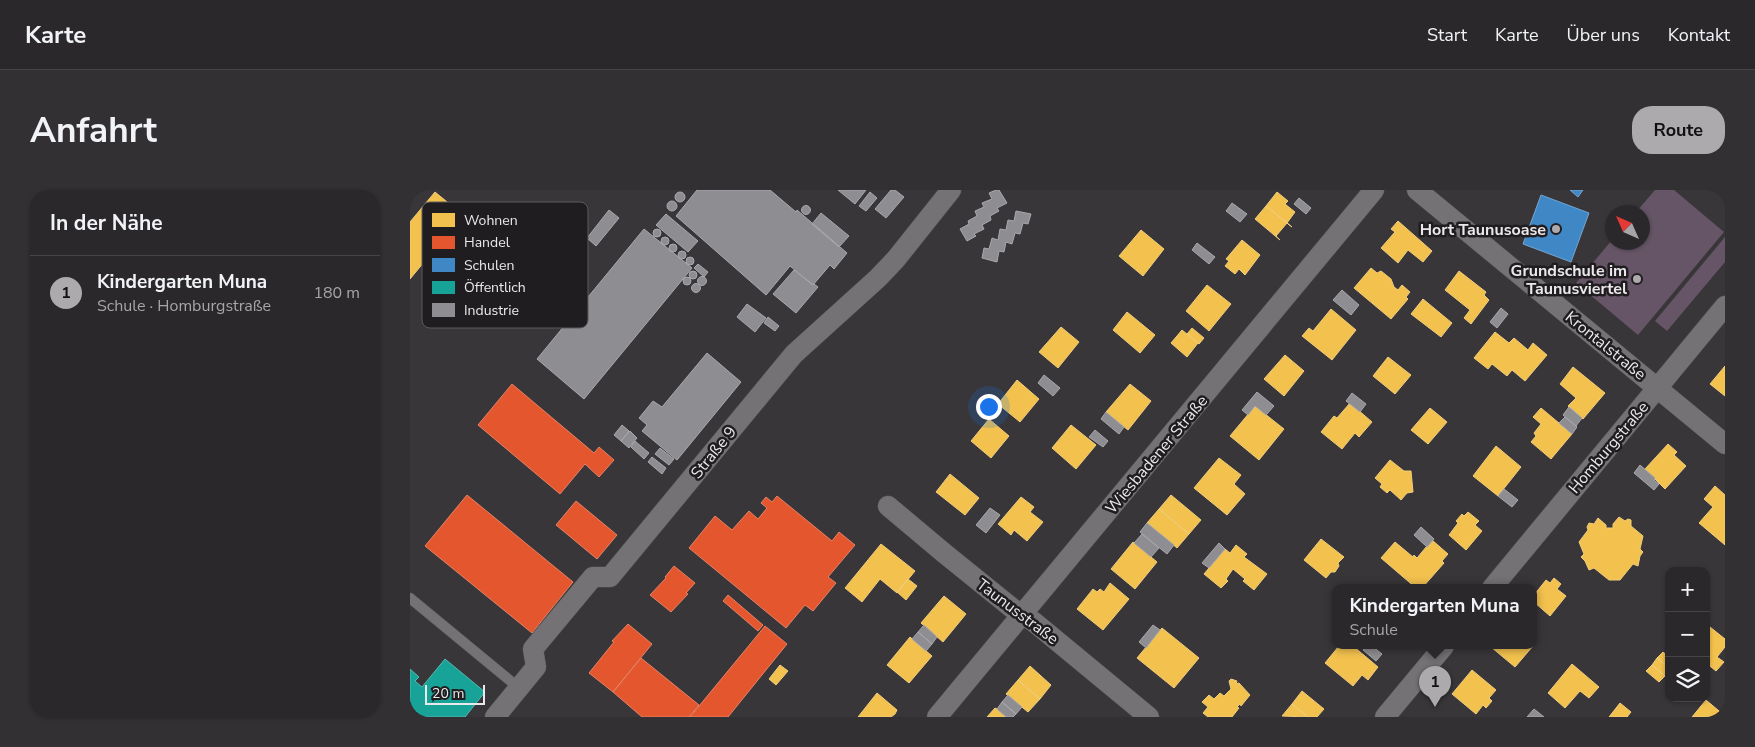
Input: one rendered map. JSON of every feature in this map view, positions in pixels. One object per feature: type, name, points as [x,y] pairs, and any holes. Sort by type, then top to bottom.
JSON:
[{"type":"street","name":"Straße 9","points":[[495,717],[536,667],[533,649],[593,577],[610,577],[794,354],[878,278],[896,259],[951,190]]},
{"type":"street","name":"Wiesbadener Straße","points":[[937,717],[1374,190]]},
{"type":"street","name":"Krontalstraße","points":[[1417,190],[1725,444]]},
{"type":"street","name":"Homburgstraße","points":[[1495,584],[1725,306]]},
{"type":"street","name":"Taunusstraße","points":[[888,506],[951,559],[1034,622],[1149,717]]},
{"type":"street","points":[[1385,717],[1442,649]]},
{"type":"lane","points":[[410,598],[519,688]]},
{"type":"shaded area","points":[[1655,190],[1674,190],[1724,232],[1638,335],[1576,283],[1605,248],[1605,250],[1650,250],[1650,205],[1642,205]]},
{"type":"shaded area","points":[[1725,237],[1725,262],[1667,331],[1655,321]]},
{"type":"building: Wohnen","points":[[435,192],[447,202],[427,202]]},
{"type":"building: Wohnen","points":[[1277,192],[1288,201],[1285,204],[1295,212],[1287,223],[1266,206]]},
{"type":"building: Wohnen","points":[[1266,206],[1292,227],[1287,223],[1276,236],[1280,240],[1255,219]]},
{"type":"building: Wohnen","points":[[422,208],[422,265],[410,279],[410,222]]},
{"type":"building: Wohnen","points":[[1398,221],[1432,251],[1423,262],[1408,250],[1398,263],[1381,248],[1395,232],[1391,229]]},
{"type":"building: Wohnen","points":[[1141,230],[1164,249],[1143,276],[1119,256]]},
{"type":"building: Wohnen","points":[[1242,240],[1260,255],[1245,275],[1239,269],[1235,274],[1225,266],[1229,261],[1226,259]]},
{"type":"building: Wohnen","points":[[1371,268],[1377,273],[1381,271],[1391,279],[1394,287],[1398,290],[1402,285],[1410,292],[1406,297],[1408,299],[1391,319],[1354,288]]},
{"type":"building: Wohnen","points":[[1459,271],[1486,292],[1484,295],[1489,300],[1471,324],[1464,318],[1470,310],[1445,290]]},
{"type":"building: Wohnen","points":[[1207,285],[1231,304],[1209,331],[1186,311]]},
{"type":"building: Wohnen","points":[[1423,299],[1452,323],[1441,337],[1411,314]]},
{"type":"building: Wohnen","points":[[1331,309],[1356,330],[1332,360],[1302,336],[1309,328],[1313,331]]},
{"type":"building: Wohnen","points":[[1127,312],[1155,335],[1140,353],[1113,330]]},
{"type":"building: Wohnen","points":[[1061,327],[1079,342],[1058,368],[1039,352]]},
{"type":"building: Wohnen","points":[[1192,328],[1204,338],[1199,344],[1187,334]]},
{"type":"building: Wohnen","points":[[1182,330],[1198,343],[1187,357],[1171,343]]},
{"type":"building: Wohnen","points":[[1495,332],[1509,343],[1514,338],[1528,350],[1533,343],[1547,355],[1525,381],[1512,370],[1507,376],[1492,364],[1488,369],[1474,358]]},
{"type":"building: Wohnen","points":[[1285,355],[1304,371],[1284,396],[1264,379]]},
{"type":"building: Wohnen","points":[[1388,357],[1411,375],[1395,394],[1373,376]]},
{"type":"building: Wohnen","points":[[1725,366],[1725,396],[1710,384]]},
{"type":"building: Wohnen","points":[[1573,367],[1605,393],[1583,419],[1568,406],[1576,398],[1560,384]]},
{"type":"building: Wohnen","points":[[1017,380],[1039,399],[1020,422],[998,404]]},
{"type":"building: Wohnen","points":[[1130,384],[1151,401],[1128,430],[1106,412]]},
{"type":"building: Wohnen","points":[[1350,403],[1372,422],[1359,437],[1355,433],[1342,449],[1321,432],[1334,416],[1337,418]]},
{"type":"building: Wohnen","points":[[1255,406],[1284,429],[1259,460],[1230,436]]},
{"type":"building: Wohnen","points":[[1430,408],[1447,422],[1428,444],[1411,430]]},
{"type":"building: Wohnen","points":[[1541,408],[1572,434],[1551,459],[1531,442],[1536,436],[1534,433],[1541,424],[1533,417]]},
{"type":"building: Wohnen","points":[[989,419],[1009,436],[991,458],[971,441]]},
{"type":"building: Wohnen","points":[[1071,425],[1096,445],[1076,469],[1052,448]]},
{"type":"building: Wohnen","points":[[1668,444],[1677,452],[1674,455],[1686,466],[1665,489],[1645,469]]},
{"type":"building: Wohnen","points":[[1496,446],[1521,467],[1498,496],[1473,476]]},
{"type":"building: Wohnen","points":[[1219,458],[1241,475],[1234,484],[1245,494],[1227,515],[1194,488]]},
{"type":"building: Wohnen","points":[[1390,460],[1404,471],[1411,471],[1413,492],[1407,493],[1401,500],[1390,490],[1387,493],[1380,487],[1382,484],[1375,478]]},
{"type":"building: Wohnen","points":[[950,474],[979,498],[965,515],[936,492]]},
{"type":"building: Wohnen","points":[[1715,486],[1725,495],[1725,545],[1699,523],[1713,507],[1704,499]]},
{"type":"building: Wohnen","points":[[1171,495],[1201,520],[1189,534],[1159,509]]},
{"type":"building: Wohnen","points":[[1021,497],[1034,507],[1030,512],[1043,522],[1027,541],[1014,530],[1011,535],[998,524]]},
{"type":"building: Wohnen","points":[[1159,509],[1189,534],[1177,548],[1147,523]]},
{"type":"building: Wohnen","points":[[1468,512],[1479,521],[1475,525],[1482,531],[1466,550],[1449,535],[1458,523],[1456,521],[1462,514],[1464,516]]},
{"type":"building: Wohnen","points":[[1619,517],[1625,521],[1631,520],[1631,526],[1643,536],[1640,549],[1643,552],[1638,566],[1633,564],[1620,580],[1609,580],[1594,568],[1589,570],[1581,557],[1584,554],[1579,542],[1588,530],[1589,523],[1594,524],[1598,518],[1606,525],[1606,528],[1613,528],[1613,524]]},
{"type":"building: Wohnen","points":[[1321,539],[1344,557],[1338,563],[1339,566],[1335,572],[1331,572],[1326,578],[1304,560]]},
{"type":"building: Wohnen","points":[[1432,540],[1448,554],[1442,561],[1444,563],[1426,584],[1411,584],[1381,558],[1395,542],[1413,557],[1414,555],[1417,558]]},
{"type":"building: Wohnen","points":[[1133,542],[1157,562],[1135,589],[1111,569]]},
{"type":"building: Wohnen","points":[[881,544],[915,571],[897,593],[880,579],[862,602],[845,588]]},
{"type":"building: Wohnen","points":[[1236,545],[1247,554],[1244,557],[1267,574],[1254,590],[1233,569],[1226,579],[1228,581],[1221,588],[1204,574],[1225,549],[1230,553]]},
{"type":"building: Wohnen","points":[[1554,578],[1561,584],[1557,589],[1566,596],[1550,616],[1537,605],[1537,591],[1546,580],[1550,583]]},
{"type":"building: Wohnen","points":[[908,579],[917,586],[906,600],[897,592]]},
{"type":"building: Wohnen","points":[[1110,583],[1129,599],[1103,630],[1077,609],[1093,589],[1097,592],[1100,589],[1104,592]]},
{"type":"building: Wohnen","points":[[944,596],[966,614],[943,642],[921,623]]},
{"type":"building: Wohnen","points":[[1710,627],[1725,639],[1725,647],[1717,657],[1724,662],[1716,671],[1710,666]]},
{"type":"building: Wohnen","points":[[1162,628],[1199,658],[1174,688],[1137,658]]},
{"type":"building: Wohnen","points":[[910,637],[932,656],[909,683],[887,665]]},
{"type":"building: Wohnen","points":[[1337,649],[1357,649],[1378,667],[1368,680],[1362,675],[1353,686],[1325,663]]},
{"type":"building: Wohnen","points":[[1493,649],[1530,649],[1515,667]]},
{"type":"building: Wohnen","points":[[1663,652],[1665,654],[1665,665],[1657,658]]},
{"type":"building: Wohnen","points":[[1657,658],[1665,665],[1665,676],[1652,665]]},
{"type":"building: Wohnen","points":[[1572,664],[1599,687],[1589,698],[1580,691],[1565,708],[1548,693]]},
{"type":"building: Wohnen","points":[[780,665],[788,671],[776,685],[769,679]]},
{"type":"building: Wohnen","points":[[1652,665],[1665,676],[1659,682],[1646,671]]},
{"type":"building: Wohnen","points":[[1030,666],[1051,685],[1040,699],[1018,680]]},
{"type":"building: Wohnen","points":[[1472,670],[1496,690],[1489,698],[1492,701],[1486,708],[1483,705],[1476,714],[1452,694]]},
{"type":"building: Wohnen","points":[[1231,679],[1237,681],[1236,684],[1239,683],[1250,695],[1241,706],[1240,704],[1237,707],[1239,708],[1232,717],[1208,717],[1203,713],[1208,707],[1202,702],[1209,695],[1214,699],[1220,693],[1224,696],[1231,689],[1229,681]]},
{"type":"building: Wohnen","points":[[1018,680],[1040,699],[1028,712],[1006,694]]},
{"type":"building: Wohnen","points":[[1302,691],[1324,709],[1317,717],[1308,717],[1292,704]]},
{"type":"building: Wohnen","points":[[877,693],[897,710],[895,714],[891,717],[858,717]]},
{"type":"building: Wohnen","points":[[1704,702],[1708,702],[1725,716],[1725,717],[1692,717]]},
{"type":"building: Wohnen","points":[[1620,703],[1631,712],[1627,717],[1609,717]]},
{"type":"building: Wohnen","points":[[1292,704],[1308,717],[1282,716]]},
{"type":"building: Wohnen","points":[[995,708],[997,709],[1006,717],[987,717]]},
{"type":"building: Handel","points":[[512,384],[594,453],[599,447],[614,460],[599,477],[585,464],[560,494],[478,425]]},
{"type":"building: Handel","points":[[467,495],[573,582],[532,633],[425,546]]},
{"type":"building: Handel","points":[[777,496],[832,541],[839,532],[855,545],[828,577],[836,583],[813,611],[805,605],[786,628],[689,548],[715,516],[732,530],[749,511],[758,519],[767,508],[761,503],[766,497],[772,502]]},
{"type":"building: Handel","points":[[576,501],[617,535],[597,559],[556,525]]},
{"type":"building: Handel","points":[[674,566],[695,583],[686,593],[688,594],[671,612],[650,595]]},
{"type":"building: Handel","points":[[728,595],[763,625],[758,631],[723,601]]},
{"type":"building: Handel","points":[[628,624],[652,644],[613,692],[589,673],[614,642],[612,641]]},
{"type":"building: Handel","points":[[765,626],[787,644],[728,717],[690,717]]},
{"type":"building: Handel","points":[[641,658],[699,705],[689,717],[642,717],[613,692]]},
{"type":"building: Schulen","points":[[1570,190],[1583,190],[1578,197]]},
{"type":"building: Schulen","name":"Hort Taunusoase","points":[[1541,195],[1589,213],[1571,262],[1523,244]]},
{"type":"building: Öffentlich","points":[[445,659],[485,692],[465,717],[410,717],[410,669],[419,677],[415,681],[422,687]]},
{"type":"building: Industrie","points":[[697,190],[770,190],[796,212],[797,210],[847,253],[834,269],[830,265],[813,285],[790,266],[766,295],[676,216]]},
{"type":"building: Industrie","points":[[838,190],[866,190],[855,204]]},
{"type":"building: Industrie","points":[[891,190],[895,190],[904,197],[886,218],[875,209]]},
{"type":"building: Industrie","points":[[999,190],[1007,203],[997,208],[999,211],[990,216],[991,220],[982,225],[984,229],[974,234],[976,236],[967,241],[960,229],[977,216],[975,211],[984,207],[982,203],[992,199],[989,193]]},
{"type":"building: Industrie","points":[[678,192],[682,192],[685,197],[684,201],[678,202],[675,199],[675,195]]},
{"type":"building: Industrie","points":[[870,192],[877,198],[866,211],[859,206]]},
{"type":"building: Industrie","points":[[1299,198],[1311,208],[1306,214],[1294,204]]},
{"type":"building: Industrie","points":[[670,201],[674,201],[677,206],[676,210],[670,211],[667,208],[667,204]]},
{"type":"building: Industrie","points":[[1232,203],[1247,214],[1240,222],[1226,211]]},
{"type":"building: Industrie","points":[[806,205],[811,210],[806,215],[801,210]]},
{"type":"building: Industrie","points":[[609,210],[619,218],[596,246],[588,237]]},
{"type":"building: Industrie","points":[[1016,211],[1031,214],[1028,224],[1023,223],[1020,234],[1015,233],[1012,244],[1006,242],[1004,252],[999,251],[997,262],[982,258],[984,248],[989,249],[992,238],[998,240],[1000,229],[1006,230],[1008,220],[1014,221]]},
{"type":"building: Industrie","points":[[821,213],[849,236],[839,247],[812,224]]},
{"type":"building: Industrie","points":[[666,214],[698,241],[688,252],[656,225]]},
{"type":"building: Industrie","points":[[644,229],[692,268],[584,399],[537,359],[563,328],[588,328],[588,297]]},
{"type":"building: Industrie","points":[[657,229],[661,233],[657,237],[653,233]]},
{"type":"building: Industrie","points":[[665,237],[669,241],[665,245],[661,241]]},
{"type":"building: Industrie","points":[[1197,243],[1215,257],[1209,264],[1192,250]]},
{"type":"building: Industrie","points":[[673,244],[677,248],[673,252],[669,248]]},
{"type":"building: Industrie","points":[[682,251],[686,255],[682,259],[678,255]]},
{"type":"building: Industrie","points":[[690,257],[694,261],[690,265],[686,261]]},
{"type":"building: Industrie","points":[[698,264],[708,272],[704,277],[694,268]]},
{"type":"building: Industrie","points":[[794,270],[818,287],[796,313],[773,294]]},
{"type":"building: Industrie","points":[[693,271],[697,275],[693,279],[689,275]]},
{"type":"building: Industrie","points":[[687,277],[691,281],[687,285],[683,281]]},
{"type":"building: Industrie","points":[[702,277],[706,281],[702,285],[698,281]]},
{"type":"building: Industrie","points":[[696,284],[700,288],[696,292],[692,288]]},
{"type":"building: Industrie","points":[[1342,290],[1359,305],[1351,315],[1333,300]]},
{"type":"building: Industrie","points":[[747,304],[766,318],[755,332],[737,317]]},
{"type":"building: Industrie","points":[[1501,308],[1508,314],[1497,328],[1490,322]]},
{"type":"building: Industrie","points":[[768,317],[779,326],[775,331],[764,323]]},
{"type":"building: Industrie","points":[[707,353],[741,382],[677,460],[642,431],[647,425],[639,418],[653,401],[662,407]]},
{"type":"building: Industrie","points":[[1044,375],[1060,388],[1053,396],[1038,383]]},
{"type":"building: Industrie","points":[[1257,392],[1274,406],[1266,415],[1255,406],[1248,415],[1242,410]]},
{"type":"building: Industrie","points":[[1352,393],[1366,404],[1360,412],[1346,401]]},
{"type":"building: Industrie","points":[[1569,407],[1582,418],[1576,426],[1563,415]]},
{"type":"building: Industrie","points":[[1106,412],[1124,427],[1119,434],[1101,419]]},
{"type":"building: Industrie","points":[[1565,417],[1577,427],[1572,434],[1559,423]]},
{"type":"building: Industrie","points":[[622,425],[629,431],[621,441],[614,435]]},
{"type":"building: Industrie","points":[[1095,430],[1108,441],[1103,447],[1089,437]]},
{"type":"building: Industrie","points":[[630,431],[637,438],[629,448],[621,441]]},
{"type":"building: Industrie","points":[[635,441],[649,453],[644,459],[631,447]]},
{"type":"building: Industrie","points":[[660,448],[674,459],[669,465],[655,454]]},
{"type":"building: Industrie","points":[[652,457],[666,468],[662,474],[648,462]]},
{"type":"building: Industrie","points":[[1640,465],[1659,484],[1654,490],[1634,473]]},
{"type":"building: Industrie","points":[[1504,489],[1518,500],[1512,507],[1498,496]]},
{"type":"building: Industrie","points":[[990,508],[1000,515],[986,533],[976,525]]},
{"type":"building: Industrie","points":[[1147,523],[1174,545],[1167,554],[1140,532]]},
{"type":"building: Industrie","points":[[1421,527],[1434,539],[1427,547],[1414,535]]},
{"type":"building: Industrie","points":[[1142,534],[1159,548],[1151,557],[1134,543]]},
{"type":"building: Industrie","points":[[1219,543],[1225,549],[1209,568],[1202,563]]},
{"type":"building: Industrie","points":[[924,625],[937,637],[932,644],[918,632]]},
{"type":"building: Industrie","points":[[1153,625],[1160,630],[1146,648],[1139,642]]},
{"type":"building: Industrie","points":[[918,632],[932,644],[926,651],[912,639]]},
{"type":"building: Industrie","points":[[1376,649],[1382,654],[1376,661],[1363,650]]},
{"type":"building: Industrie","points":[[1008,695],[1022,707],[1016,714],[1002,702]]},
{"type":"building: Industrie","points":[[1002,702],[1016,714],[1013,717],[1006,717],[997,709]]},
{"type":"building: Industrie","points":[[1534,709],[1544,717],[1527,717]]},
{"type":"place","name":"Hort Taunusoase","points":[[1556,229]]},
{"type":"place","name":"Grundschule im Taunusviertel","points":[[1637,279]]},
{"type":"place","name":"Kindergarten Muna","points":[[1435,707]]}]
